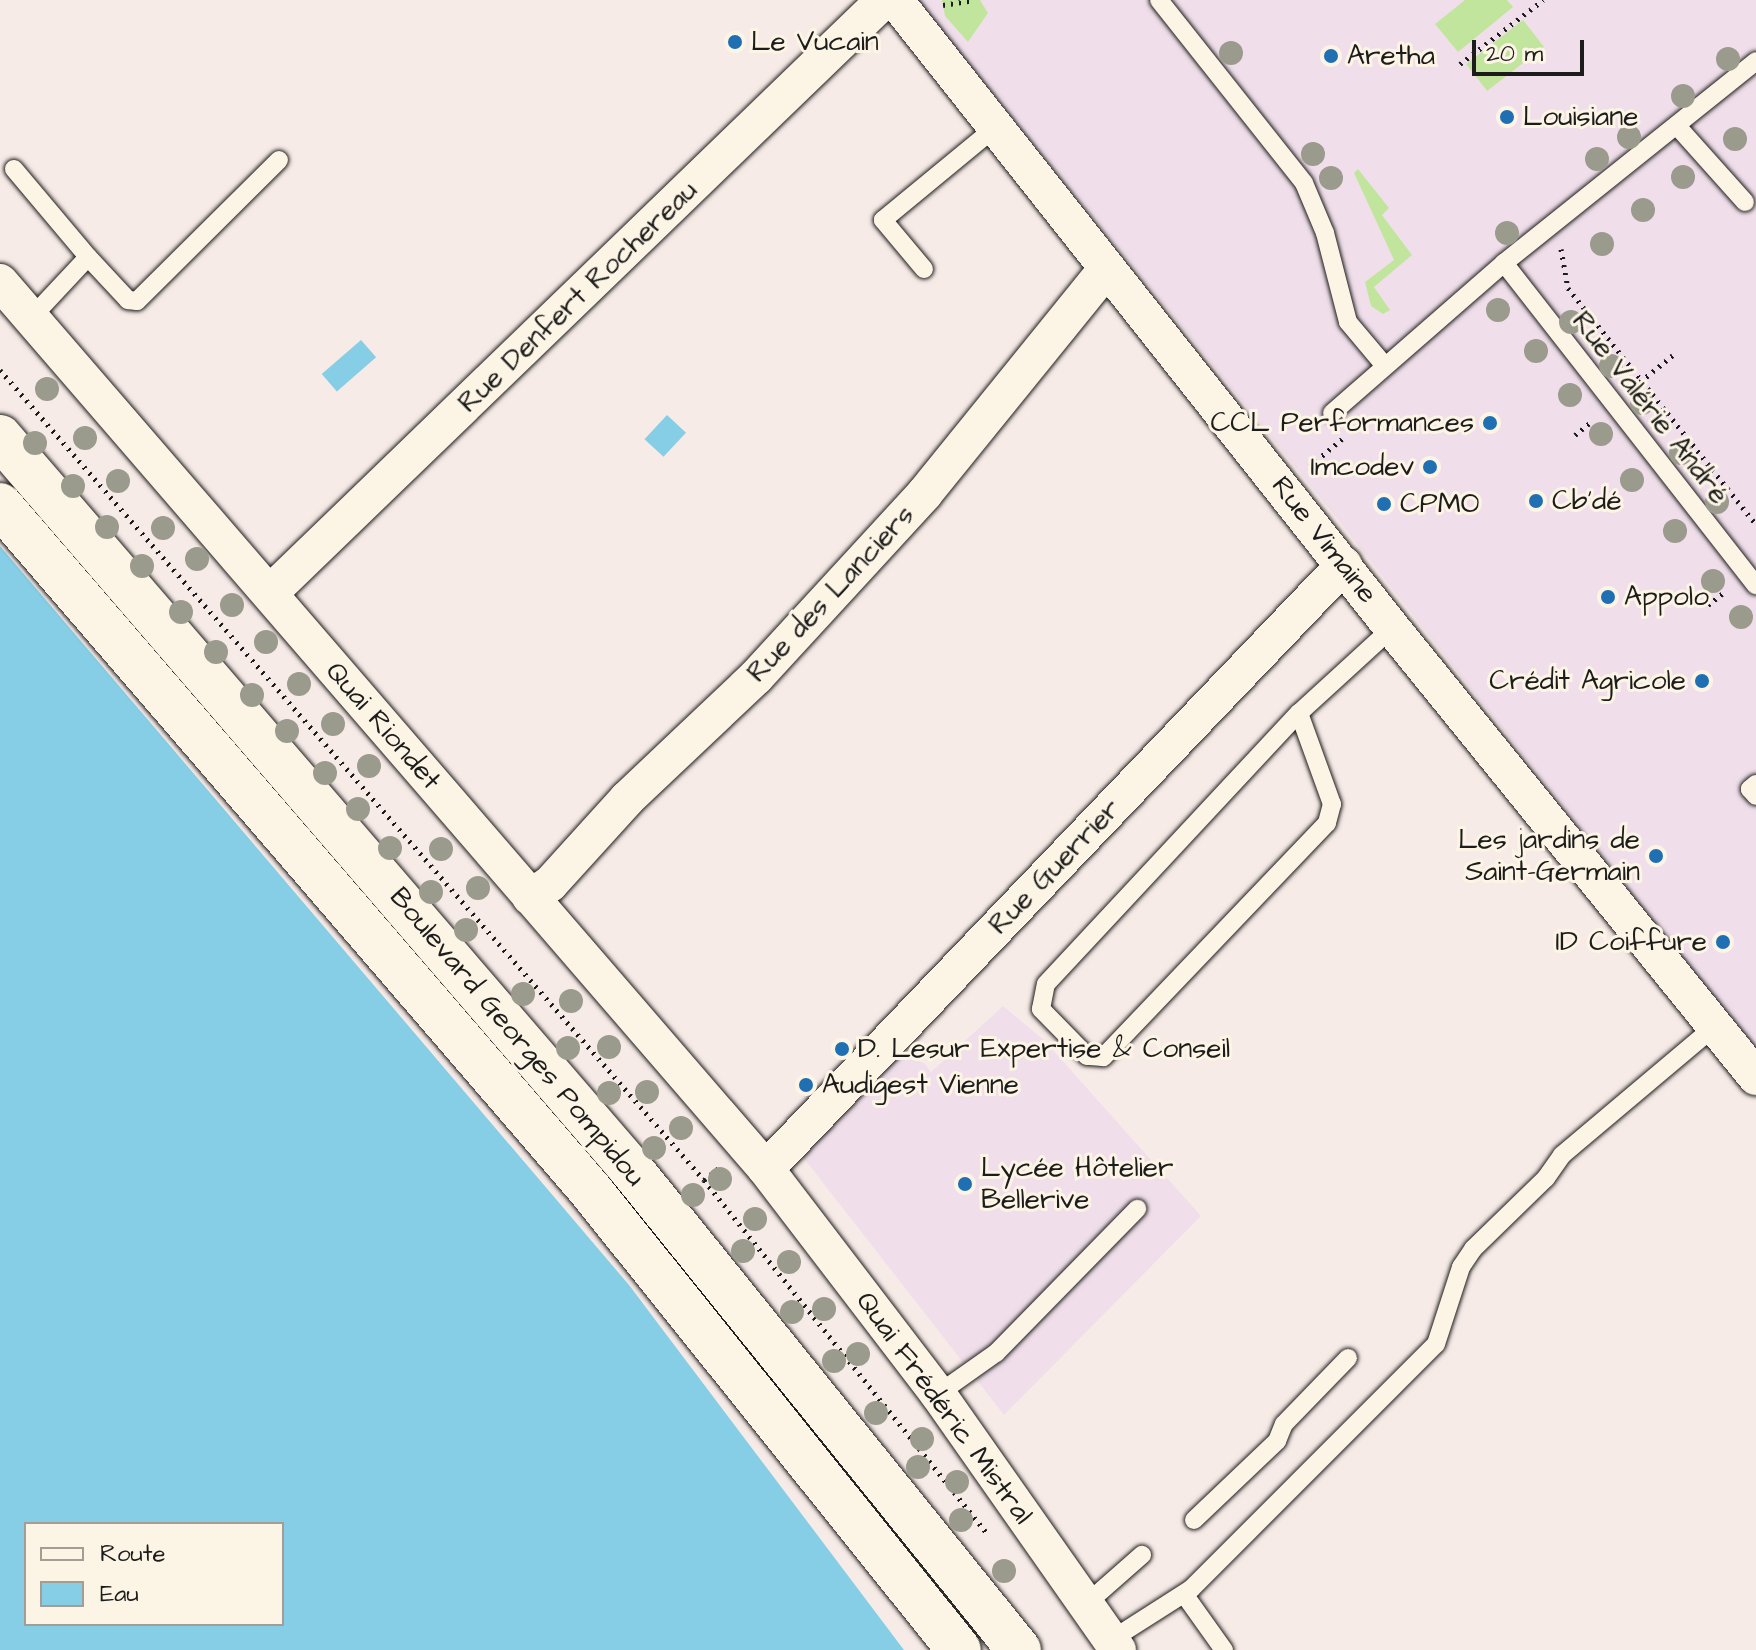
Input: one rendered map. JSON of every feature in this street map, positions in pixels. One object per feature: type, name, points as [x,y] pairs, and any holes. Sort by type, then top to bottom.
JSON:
[{"type":"main road","name":"Boulevard Georges Pompidou","points":[[0,437],[631,1169],[1019,1650]]},
{"type":"main road","name":"Boulevard Georges Pompidou","points":[[0,505],[591,1191],[959,1650]]},
{"type":"street","name":"Rue Denfert Rochereau","points":[[270,593],[884,0]]},
{"type":"street","name":"Rue Vimaine","points":[[895,0],[1392,628],[1756,1077]]},
{"type":"street","name":"Rue des Lanciers","points":[[530,897],[550,884],[627,799],[777,654],[925,493],[1107,268]]},
{"type":"street","name":"Quai Riondet","points":[[0,282],[766,1169]]},
{"type":"street","name":"Rue Guerrier","points":[[766,1169],[1344,565]]},
{"type":"street","name":"Quai Frédéric Mistral","points":[[766,1169],[938,1394],[1115,1645]]},
{"type":"lane","points":[[1159,0],[1304,183],[1325,233],[1348,322],[1385,366]]},
{"type":"lane","points":[[1332,413],[1504,263],[1756,61]]},
{"type":"lane","points":[[1677,126],[1745,202]]},
{"type":"lane","points":[[924,269],[883,220],[996,127]]},
{"type":"lane","points":[[14,169],[128,300],[137,301],[279,160]]},
{"type":"lane","points":[[31,318],[88,257]]},
{"type":"lane","name":"Rue Valérie André","points":[[1504,263],[1756,585]]},
{"type":"lane","points":[[1299,713],[1332,804],[1327,823],[1103,1057],[1087,1056],[1041,1009],[1046,984],[1299,713],[1392,628]]},
{"type":"lane","points":[[1756,784],[1750,789],[1756,796]]},
{"type":"lane","points":[[1115,1645],[1184,1594],[1442,1338],[1461,1267],[1473,1249],[1546,1178],[1562,1155],[1715,1026]]},
{"type":"lane","points":[[938,1394],[996,1353],[1137,1209]]},
{"type":"lane","points":[[1194,1520],[1277,1441],[1284,1424],[1348,1358]]},
{"type":"lane","points":[[1085,1605],[1142,1555]]},
{"type":"lane","points":[[1184,1594],[1224,1650]]},
{"type":"path","points":[[1460,64],[1543,0]]},
{"type":"path","points":[[1548,229],[1560,245],[1568,288],[1756,524]]},
{"type":"path","points":[[1624,396],[1673,355]]},
{"type":"path","points":[[1308,467],[1346,435]]},
{"type":"shaded area","points":[[917,0],[1756,0],[1756,1051],[1339,521]]},
{"type":"shaded area","points":[[1003,1006],[1044,1040],[1201,1216],[1004,1415],[799,1152],[894,1053],[924,1063],[931,1072]]},
{"type":"green space","points":[[942,0],[980,0],[988,13],[968,42],[945,16]]},
{"type":"green space","points":[[1465,0],[1507,0],[1513,7],[1458,52],[1435,24]]},
{"type":"green space","points":[[1523,20],[1544,47],[1487,91],[1466,64]]},
{"type":"green space","points":[[1358,169],[1389,208],[1382,215],[1412,255],[1374,287],[1390,310],[1383,314],[1371,306],[1365,282],[1394,260],[1354,173]]},
{"type":"water","points":[[361,340],[376,357],[337,391],[322,374]]},
{"type":"water","points":[[667,415],[686,433],[664,457],[644,439]]},
{"type":"water","points":[[0,546],[629,1285],[904,1650],[0,1650]]},
{"type":"place","name":"Le Vucain","points":[[735,42]]},
{"type":"place","name":"Aretha","points":[[1331,56]]},
{"type":"place","name":"Louisiane","points":[[1507,117]]},
{"type":"place","name":"CCL Performances","points":[[1490,423]]},
{"type":"place","name":"Imcodev","points":[[1430,467]]},
{"type":"place","name":"Cb'dé","points":[[1536,501]]},
{"type":"place","name":"CPMO","points":[[1384,504]]},
{"type":"place","name":"Appolo","points":[[1608,597]]},
{"type":"place","name":"Crédit Agricole","points":[[1702,681]]},
{"type":"place","name":"Les jardins de Saint-Germain","points":[[1656,856]]},
{"type":"place","name":"ID Coiffure","points":[[1723,942]]},
{"type":"place","name":"D. Lesur Expertise & Conseil","points":[[842,1049]]},
{"type":"place","name":"Audigest Vienne","points":[[806,1085]]},
{"type":"place","name":"Lycée Hôtelier Bellerive","points":[[965,1184]]}]
